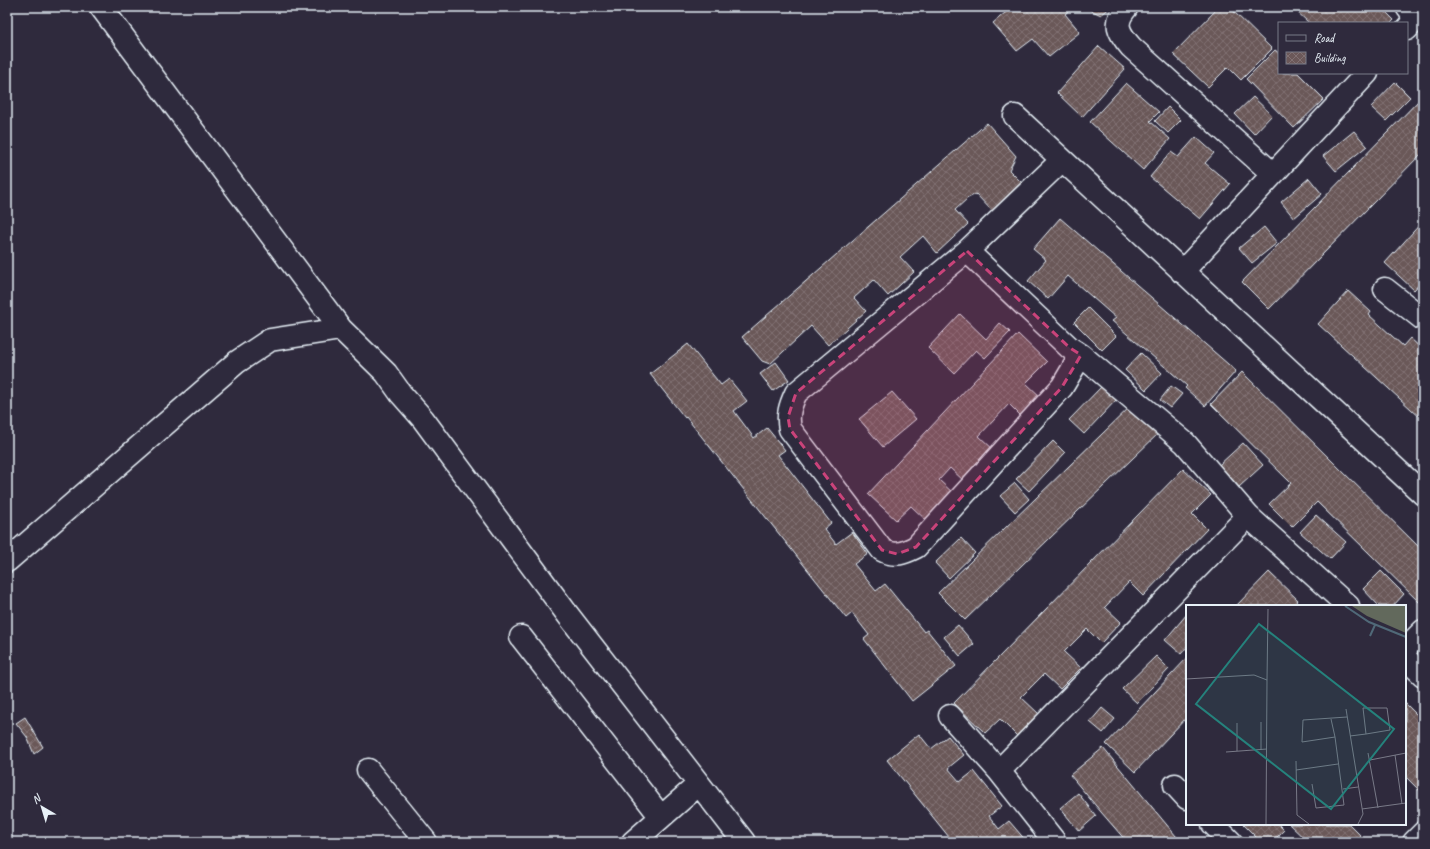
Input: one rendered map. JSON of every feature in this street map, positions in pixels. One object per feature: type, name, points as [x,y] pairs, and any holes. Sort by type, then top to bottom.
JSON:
[{"type":"street","points":[[102,7],[341,329],[386,374],[423,419],[568,615],[744,842]]},
{"type":"street","points":[[1127,7],[1118,19],[1118,28],[1122,37],[1131,47],[1272,174]]},
{"type":"street","points":[[1407,7],[1413,18],[1412,24],[1408,29]]},
{"type":"street","points":[[1182,272],[1366,74]]},
{"type":"street","points":[[1015,116],[1423,494]]},
{"type":"street","points":[[1062,161],[967,251],[796,393],[790,406],[788,417],[790,429],[882,550],[890,554],[906,552],[916,547],[1062,387],[1081,355]]},
{"type":"street","points":[[967,251],[1070,348],[1081,355],[1185,443],[1248,516],[1347,605]]},
{"type":"street","points":[[1385,289],[1423,319]]},
{"type":"street","points":[[7,561],[237,362],[270,340],[341,329]]},
{"type":"street","points":[[999,771],[1248,516]]},
{"type":"street","points":[[1406,648],[1423,631]]},
{"type":"street","points":[[521,637],[661,817]]},
{"type":"street","points":[[1406,659],[1423,675]]},
{"type":"street","points":[[950,716],[999,771],[1055,842]]},
{"type":"street","points":[[368,770],[426,842]]},
{"type":"street","points":[[633,842],[699,784]]},
{"type":"street","points":[[1214,825],[1231,842]]},
{"type":"street","points":[[1414,842],[1423,833]]},
{"type":"highlighted area","points":[[967,251],[1070,348],[1081,355],[1062,387],[916,547],[897,554],[882,550],[790,429],[788,417],[796,393]]},
{"type":"building","points":[[1012,7],[1073,7],[1065,14],[1080,32],[1049,57],[1033,39],[1017,51],[993,23]]},
{"type":"building","points":[[1084,7],[1111,7],[1101,15]]},
{"type":"building","points":[[1219,7],[1229,7],[1272,49],[1241,80],[1228,67],[1208,87],[1173,54]]},
{"type":"building","points":[[1292,7],[1381,7],[1394,20],[1392,22],[1308,22]]},
{"type":"building","points":[[1099,46],[1125,69],[1082,117],[1057,93]]},
{"type":"building","points":[[1275,50],[1278,52],[1278,74],[1299,74],[1324,99],[1294,128],[1246,79]]},
{"type":"building","points":[[1395,82],[1410,97],[1386,121],[1371,107]]},
{"type":"building","points":[[1126,83],[1159,112],[1150,121],[1170,139],[1143,170],[1090,122]]},
{"type":"building","points":[[1423,96],[1423,152],[1269,309],[1242,282]]},
{"type":"building","points":[[1253,97],[1272,115],[1254,134],[1235,114]]},
{"type":"building","points":[[1168,107],[1181,120],[1168,133],[1155,121]]},
{"type":"building","points":[[987,123],[1016,156],[1009,170],[1022,183],[993,212],[976,194],[968,198],[955,210],[968,224],[937,253],[923,236],[900,257],[914,272],[888,296],[874,280],[854,298],[866,311],[828,345],[811,326],[770,364],[762,361],[742,337]]},
{"type":"building","points":[[1354,131],[1367,146],[1336,171],[1323,156]]},
{"type":"building","points":[[1196,137],[1214,153],[1205,163],[1230,184],[1200,219],[1150,177],[1171,152],[1178,157]]},
{"type":"building","points":[[1309,178],[1322,194],[1294,218],[1281,202]]},
{"type":"building","points":[[1060,218],[1236,371],[1205,406],[1185,388],[1187,386],[1112,321],[1116,318],[1068,276],[1048,299],[1028,281],[1046,260],[1033,249]]},
{"type":"building","points":[[1423,221],[1423,280],[1414,290],[1385,263]]},
{"type":"building","points":[[1264,227],[1277,243],[1252,263],[1239,248]]},
{"type":"building","points":[[1348,291],[1371,312],[1369,315],[1403,346],[1410,338],[1423,350],[1423,420],[1318,324]]},
{"type":"building","points":[[1088,308],[1116,336],[1102,350],[1074,322]]},
{"type":"building","points":[[960,314],[986,339],[1000,323],[1010,332],[985,358],[976,350],[954,373],[928,348]]},
{"type":"building","points":[[1018,334],[1047,362],[1026,383],[1043,399],[1024,419],[1009,404],[979,436],[995,451],[965,482],[950,468],[939,480],[954,494],[928,522],[911,506],[896,520],[868,494]]},
{"type":"building","points":[[688,344],[721,385],[729,379],[747,401],[734,411],[754,438],[767,428],[785,450],[778,455],[831,523],[824,529],[836,544],[852,532],[868,554],[854,564],[876,591],[885,584],[924,632],[927,630],[956,666],[912,701],[864,639],[869,635],[852,613],[846,618],[650,374]]},
{"type":"building","points":[[1141,353],[1162,373],[1146,390],[1125,370]]},
{"type":"building","points":[[776,362],[789,380],[773,391],[760,374]]},
{"type":"building","points":[[1242,372],[1423,551],[1423,598],[1419,602],[1317,502],[1292,527],[1269,504],[1291,483],[1211,404]]},
{"type":"building","points":[[1103,385],[1117,399],[1084,434],[1069,420]]},
{"type":"building","points":[[1171,386],[1182,394],[1170,408],[1160,400]]},
{"type":"building","points":[[892,392],[916,419],[883,447],[859,419]]},
{"type":"building","points":[[1134,403],[1161,431],[965,620],[938,593]]},
{"type":"building","points":[[1053,441],[1065,453],[1029,491],[1016,479]]},
{"type":"building","points":[[1243,443],[1263,465],[1239,487],[1219,465]]},
{"type":"building","points":[[1183,469],[1211,495],[1192,514],[1207,529],[1143,596],[1129,582],[1105,607],[1121,622],[1101,643],[1087,629],[1064,652],[1081,668],[1060,689],[1044,674],[1021,697],[1039,714],[1017,736],[1000,719],[985,733],[954,703]]},
{"type":"building","points":[[1015,483],[1029,499],[1015,512],[1000,496]]},
{"type":"building","points":[[1316,515],[1346,542],[1330,559],[1300,532]]},
{"type":"building","points":[[961,538],[975,553],[949,578],[935,563]]},
{"type":"building","points":[[1381,571],[1404,594],[1394,605],[1378,605],[1363,589]]},
{"type":"building","points":[[1269,572],[1298,600],[1293,605],[1237,605]]},
{"type":"building","points":[[1186,615],[1186,648],[1181,654],[1165,640]]},
{"type":"building","points":[[958,625],[974,644],[960,656],[944,637]]},
{"type":"building","points":[[1156,656],[1169,669],[1137,703],[1122,689]]},
{"type":"building","points":[[1186,659],[1186,718],[1135,772],[1106,744]]},
{"type":"building","points":[[1406,704],[1418,716],[1423,711],[1423,790],[1421,792],[1406,777]]},
{"type":"building","points":[[1102,708],[1115,719],[1103,733],[1090,722]]},
{"type":"building","points":[[25,717],[43,747],[34,754],[27,737],[16,723]]},
{"type":"building","points":[[919,734],[931,749],[948,736],[964,755],[948,768],[960,782],[974,771],[1002,806],[989,816],[999,829],[1009,821],[1027,842],[953,842],[887,760]]},
{"type":"building","points":[[1103,748],[1181,842],[1127,842],[1070,775]]},
{"type":"building","points":[[1078,793],[1096,816],[1079,831],[1060,808]]},
{"type":"building","points":[[1244,825],[1279,825],[1284,830],[1272,842],[1261,842]]},
{"type":"building","points":[[1290,825],[1350,825],[1367,842],[1308,842]]}]
